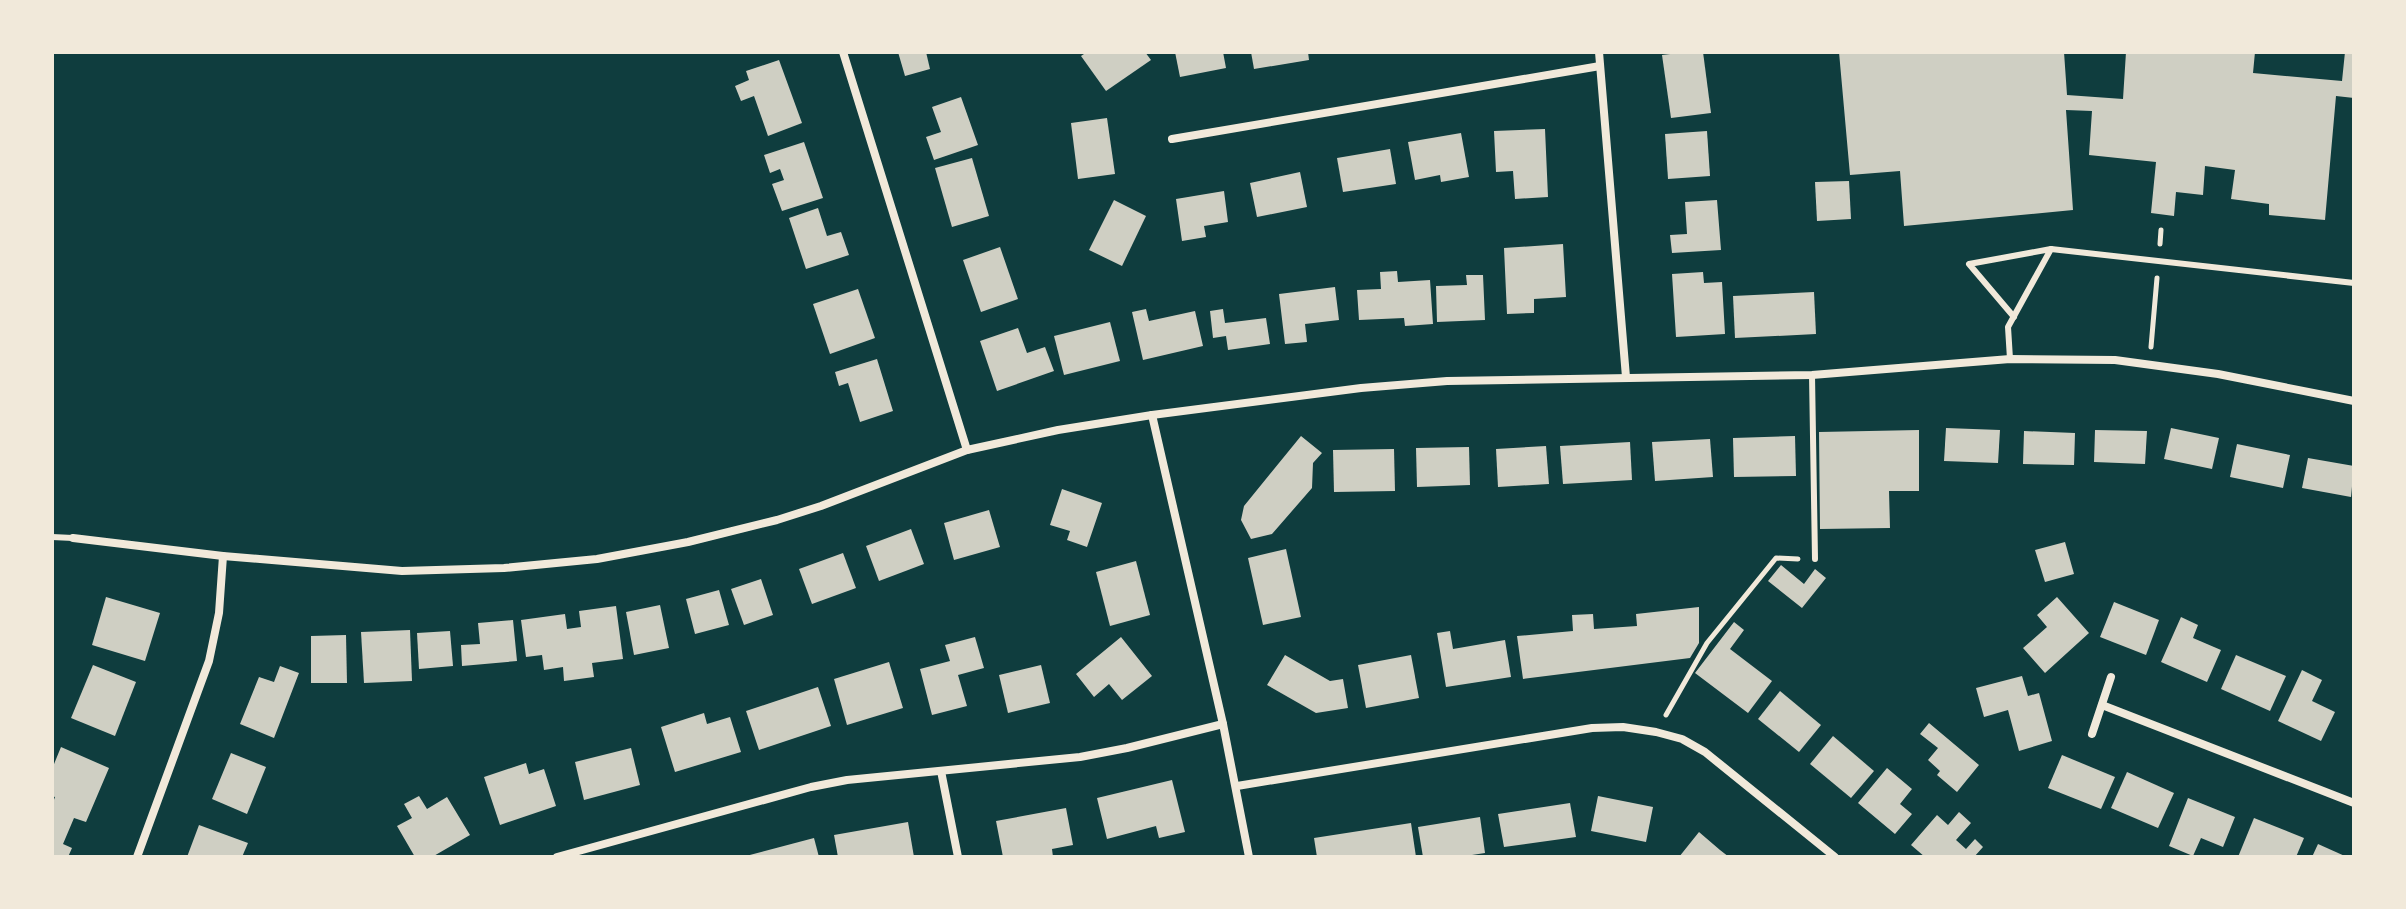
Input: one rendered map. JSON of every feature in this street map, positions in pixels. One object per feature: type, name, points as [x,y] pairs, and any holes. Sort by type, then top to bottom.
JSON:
[{"type":"street","points":[[843,52],[967,450]]},
{"type":"street","points":[[1599,52],[1626,377]]},
{"type":"street","points":[[1172,139],[1600,66]]},
{"type":"street","points":[[73,538],[223,556],[402,571],[504,568],[597,559],[688,542],[777,520],[967,450],[1058,430],[1361,388],[1447,381],[1812,375],[2010,359],[2115,360],[2218,374],[2354,401]]},
{"type":"street","points":[[1152,415],[1237,786],[1249,857]]},
{"type":"street","points":[[137,857],[209,661],[219,613],[223,556]]},
{"type":"street","points":[[2092,734],[2111,677]]},
{"type":"street","points":[[2102,705],[2354,803]]},
{"type":"street","points":[[557,857],[811,787],[847,780],[1080,757],[1223,724]]},
{"type":"street","points":[[1237,786],[1592,728],[1623,727],[1682,739],[1705,752],[1835,857]]},
{"type":"street","points":[[941,771],[958,857]]},
{"type":"street","points":[[592,847],[595,857]]},
{"type":"lane","points":[[2010,359],[2008,327],[2051,249]]},
{"type":"lane","points":[[2014,317],[1969,264],[2051,249],[2354,283]]},
{"type":"lane","points":[[1812,375],[1815,559]]},
{"type":"lane","points":[[52,537],[73,538]]},
{"type":"path","points":[[2149,364],[2161,230]]},
{"type":"path","points":[[1656,732],[1707,643],[1776,558],[1815,559]]},
{"type":"building","points":[[898,52],[926,52],[930,69],[905,76]]},
{"type":"building","points":[[1087,52],[1145,52],[1151,60],[1106,91],[1081,56]]},
{"type":"building","points":[[1175,52],[1223,52],[1226,68],[1180,77]]},
{"type":"building","points":[[1251,52],[1308,52],[1309,60],[1254,69]]},
{"type":"building","points":[[1703,52],[1711,113],[1671,118],[1662,55]]},
{"type":"building","points":[[1839,52],[2064,52],[2067,95],[2123,99],[2126,52],[2255,52],[2253,73],[2342,81],[2345,52],[2354,52],[2354,98],[2336,96],[2325,220],[2269,215],[2269,204],[2231,199],[2235,170],[2205,166],[2203,195],[2176,192],[2174,216],[2151,213],[2156,162],[2089,155],[2092,111],[2066,110],[2073,210],[1904,226],[1900,171],[1850,175]]},
{"type":"building","points":[[779,60],[802,123],[768,136],[754,96],[741,101],[735,86],[749,80],[746,71]]},
{"type":"building","points":[[961,97],[978,145],[934,160],[926,137],[941,132],[932,107]]},
{"type":"building","points":[[1107,118],[1115,174],[1078,179],[1071,123]]},
{"type":"building","points":[[1545,129],[1548,197],[1515,199],[1513,171],[1496,172],[1494,131]]},
{"type":"building","points":[[1707,131],[1710,176],[1668,179],[1665,134]]},
{"type":"building","points":[[1461,133],[1469,177],[1441,182],[1440,175],[1415,180],[1408,142]]},
{"type":"building","points":[[804,142],[823,198],[782,211],[772,184],[784,180],[780,169],[770,173],[764,155]]},
{"type":"building","points":[[1390,149],[1396,184],[1343,192],[1337,158]]},
{"type":"building","points":[[972,158],[989,216],[952,227],[935,168]]},
{"type":"building","points":[[1300,172],[1307,207],[1257,217],[1250,183]]},
{"type":"building","points":[[1849,181],[1851,219],[1817,221],[1815,182]]},
{"type":"building","points":[[1224,191],[1228,222],[1204,226],[1206,237],[1182,241],[1176,199]]},
{"type":"building","points":[[1114,200],[1146,216],[1122,266],[1089,250]]},
{"type":"building","points":[[1717,200],[1721,250],[1672,253],[1670,235],[1687,234],[1685,202]]},
{"type":"building","points":[[818,208],[827,236],[841,232],[849,255],[806,269],[789,218]]},
{"type":"building","points":[[1563,244],[1566,297],[1534,299],[1534,313],[1507,314],[1504,248]]},
{"type":"building","points":[[1000,247],[1018,299],[981,312],[963,260]]},
{"type":"building","points":[[1397,271],[1398,282],[1430,280],[1433,324],[1405,326],[1404,318],[1359,320],[1357,290],[1381,289],[1380,272]]},
{"type":"building","points":[[1703,272],[1704,283],[1722,282],[1725,334],[1676,337],[1672,274]]},
{"type":"building","points":[[1466,275],[1483,275],[1485,320],[1437,322],[1436,286],[1467,285]]},
{"type":"building","points":[[1335,287],[1339,320],[1305,324],[1307,342],[1285,344],[1279,294]]},
{"type":"building","points":[[858,289],[875,338],[830,354],[813,304]]},
{"type":"building","points":[[1814,292],[1816,334],[1735,338],[1733,296]]},
{"type":"building","points":[[1146,309],[1149,321],[1195,311],[1203,346],[1143,360],[1132,312]]},
{"type":"building","points":[[1223,309],[1225,323],[1266,318],[1270,344],[1228,350],[1226,336],[1213,338],[1210,311]]},
{"type":"building","points":[[1110,322],[1120,361],[1064,375],[1054,336]]},
{"type":"building","points":[[1018,328],[1027,353],[1045,347],[1054,371],[997,391],[980,341]]},
{"type":"building","points":[[877,359],[893,411],[860,422],[848,383],[839,386],[835,372]]},
{"type":"building","points":[[1946,428],[2000,430],[1998,463],[1944,461]]},
{"type":"building","points":[[2171,428],[2219,438],[2212,469],[2164,459]]},
{"type":"building","points":[[1919,430],[1919,491],[1889,491],[1890,528],[1820,529],[1819,432]]},
{"type":"building","points":[[2095,430],[2147,431],[2145,464],[2094,462]]},
{"type":"building","points":[[2024,431],[2075,433],[2074,465],[2023,464]]},
{"type":"building","points":[[1301,436],[1322,453],[1313,463],[1312,488],[1272,534],[1251,539],[1241,520],[1244,506]]},
{"type":"building","points":[[1795,436],[1796,476],[1734,477],[1733,438]]},
{"type":"building","points":[[1710,439],[1713,477],[1655,481],[1652,442]]},
{"type":"building","points":[[1630,442],[1632,480],[1563,484],[1560,446]]},
{"type":"building","points":[[2237,444],[2290,455],[2283,488],[2230,477]]},
{"type":"building","points":[[1546,446],[1549,484],[1498,487],[1496,449]]},
{"type":"building","points":[[1469,447],[1470,485],[1417,487],[1416,448]]},
{"type":"building","points":[[1394,449],[1395,491],[1334,492],[1333,450]]},
{"type":"building","points":[[2308,458],[2354,466],[2351,497],[2302,488]]},
{"type":"building","points":[[1062,489],[1102,503],[1087,547],[1067,540],[1070,531],[1050,525]]},
{"type":"building","points":[[989,510],[1000,547],[954,560],[944,523]]},
{"type":"building","points":[[911,529],[924,564],[879,581],[866,546]]},
{"type":"building","points":[[2065,542],[2074,574],[2045,582],[2035,550]]},
{"type":"building","points":[[1286,549],[1301,617],[1263,625],[1248,558]]},
{"type":"building","points":[[843,553],[856,588],[812,604],[799,569]]},
{"type":"building","points":[[1136,561],[1150,615],[1110,626],[1096,572]]},
{"type":"building","points":[[1781,565],[1804,584],[1815,569],[1826,578],[1802,608],[1768,581]]},
{"type":"building","points":[[761,579],[773,615],[744,625],[731,589]]},
{"type":"building","points":[[719,590],[729,625],[695,634],[686,599]]},
{"type":"building","points":[[106,597],[160,613],[145,661],[92,645]]},
{"type":"building","points":[[2057,597],[2089,633],[2045,673],[2023,648],[2047,627],[2037,615]]},
{"type":"building","points":[[2114,602],[2159,620],[2146,655],[2100,637]]},
{"type":"building","points":[[660,605],[669,648],[634,655],[626,612]]},
{"type":"building","points":[[616,606],[623,659],[592,663],[594,677],[564,681],[563,667],[544,670],[542,655],[526,657],[521,620],[565,614],[567,629],[581,627],[579,611]]},
{"type":"building","points":[[1699,607],[1699,643],[1690,658],[1523,679],[1517,636],[1573,631],[1572,615],[1593,614],[1594,629],[1637,626],[1636,614]]},
{"type":"building","points":[[2181,617],[2198,625],[2193,638],[2221,650],[2207,682],[2161,662]]},
{"type":"building","points":[[513,620],[517,661],[462,666],[461,645],[480,644],[478,623]]},
{"type":"building","points":[[1734,622],[1744,630],[1730,649],[1772,681],[1748,713],[1695,673]]},
{"type":"building","points":[[410,630],[412,681],[364,683],[361,632]]},
{"type":"building","points":[[450,631],[453,666],[419,669],[417,633]]},
{"type":"building","points":[[1450,631],[1453,649],[1505,640],[1511,677],[1446,687],[1437,633]]},
{"type":"building","points":[[346,635],[347,683],[311,683],[311,636]]},
{"type":"building","points":[[975,637],[984,668],[958,675],[967,706],[932,715],[920,669],[950,661],[945,645]]},
{"type":"building","points":[[1121,637],[1152,676],[1122,700],[1109,684],[1094,697],[1076,674]]},
{"type":"building","points":[[1285,655],[1330,681],[1343,679],[1348,708],[1316,713],[1267,685]]},
{"type":"building","points":[[1411,655],[1419,698],[1366,708],[1358,665]]},
{"type":"building","points":[[2236,655],[2286,676],[2270,711],[2221,689]]},
{"type":"building","points":[[889,662],[903,708],[847,725],[834,679]]},
{"type":"building","points":[[93,665],[136,682],[115,736],[71,718]]},
{"type":"building","points":[[1041,665],[1050,703],[1008,713],[999,675]]},
{"type":"building","points":[[280,666],[299,673],[274,738],[240,724],[259,677],[274,682]]},
{"type":"building","points":[[2302,670],[2322,680],[2312,701],[2335,712],[2321,741],[2278,721]]},
{"type":"building","points":[[2022,676],[2028,696],[2039,693],[2052,741],[2019,751],[2008,710],[1984,717],[1976,688]]},
{"type":"building","points":[[818,687],[831,726],[759,750],[746,711]]},
{"type":"building","points":[[1780,691],[1821,725],[1799,752],[1758,719]]},
{"type":"building","points":[[704,713],[707,724],[730,717],[741,752],[675,772],[661,727]]},
{"type":"building","points":[[1929,723],[1979,765],[1957,792],[1937,775],[1940,771],[1928,760],[1938,748],[1920,734]]},
{"type":"building","points":[[1833,736],[1874,771],[1851,798],[1810,764]]},
{"type":"building","points":[[61,747],[109,768],[86,822],[74,818],[63,844],[72,848],[68,857],[52,857],[52,805],[55,797],[52,796],[52,769]]},
{"type":"building","points":[[631,748],[640,785],[584,800],[575,762]]},
{"type":"building","points":[[231,753],[266,767],[247,814],[212,799]]},
{"type":"building","points":[[2062,755],[2115,777],[2101,809],[2048,788]]},
{"type":"building","points":[[526,763],[529,774],[544,769],[556,806],[500,825],[484,777]]},
{"type":"building","points":[[1887,768],[1912,789],[1900,804],[1912,814],[1895,834],[1858,803]]},
{"type":"building","points":[[2127,772],[2174,793],[2158,828],[2111,808]]},
{"type":"building","points":[[1172,780],[1185,832],[1159,838],[1156,826],[1107,839],[1097,798]]},
{"type":"building","points":[[419,796],[427,809],[447,797],[470,835],[432,857],[415,857],[397,826],[412,818],[404,804]]},
{"type":"building","points":[[1598,796],[1653,807],[1646,842],[1591,831]]},
{"type":"building","points":[[2188,798],[2235,817],[2223,847],[2201,838],[2193,856],[2169,846]]},
{"type":"building","points":[[1570,803],[1576,837],[1504,847],[1498,814]]},
{"type":"building","points":[[1066,808],[1073,845],[1052,849],[1053,857],[1003,857],[996,821]]},
{"type":"building","points":[[1959,812],[1971,823],[1956,840],[1966,849],[1975,839],[1983,847],[1974,857],[1925,857],[1911,845],[1937,815],[1948,825]]},
{"type":"building","points":[[1480,817],[1485,853],[1423,857],[1418,827]]},
{"type":"building","points":[[2254,818],[2304,838],[2296,857],[2238,857]]},
{"type":"building","points":[[908,822],[914,857],[838,857],[834,835]]},
{"type":"building","points":[[1411,823],[1416,857],[1317,857],[1314,838]]},
{"type":"building","points":[[199,825],[248,843],[242,857],[187,857]]},
{"type":"building","points":[[1699,832],[1720,850],[1729,857],[1679,857]]},
{"type":"building","points":[[814,838],[819,857],[746,857],[746,856]]},
{"type":"building","points":[[2318,844],[2347,857],[2312,857]]}]
